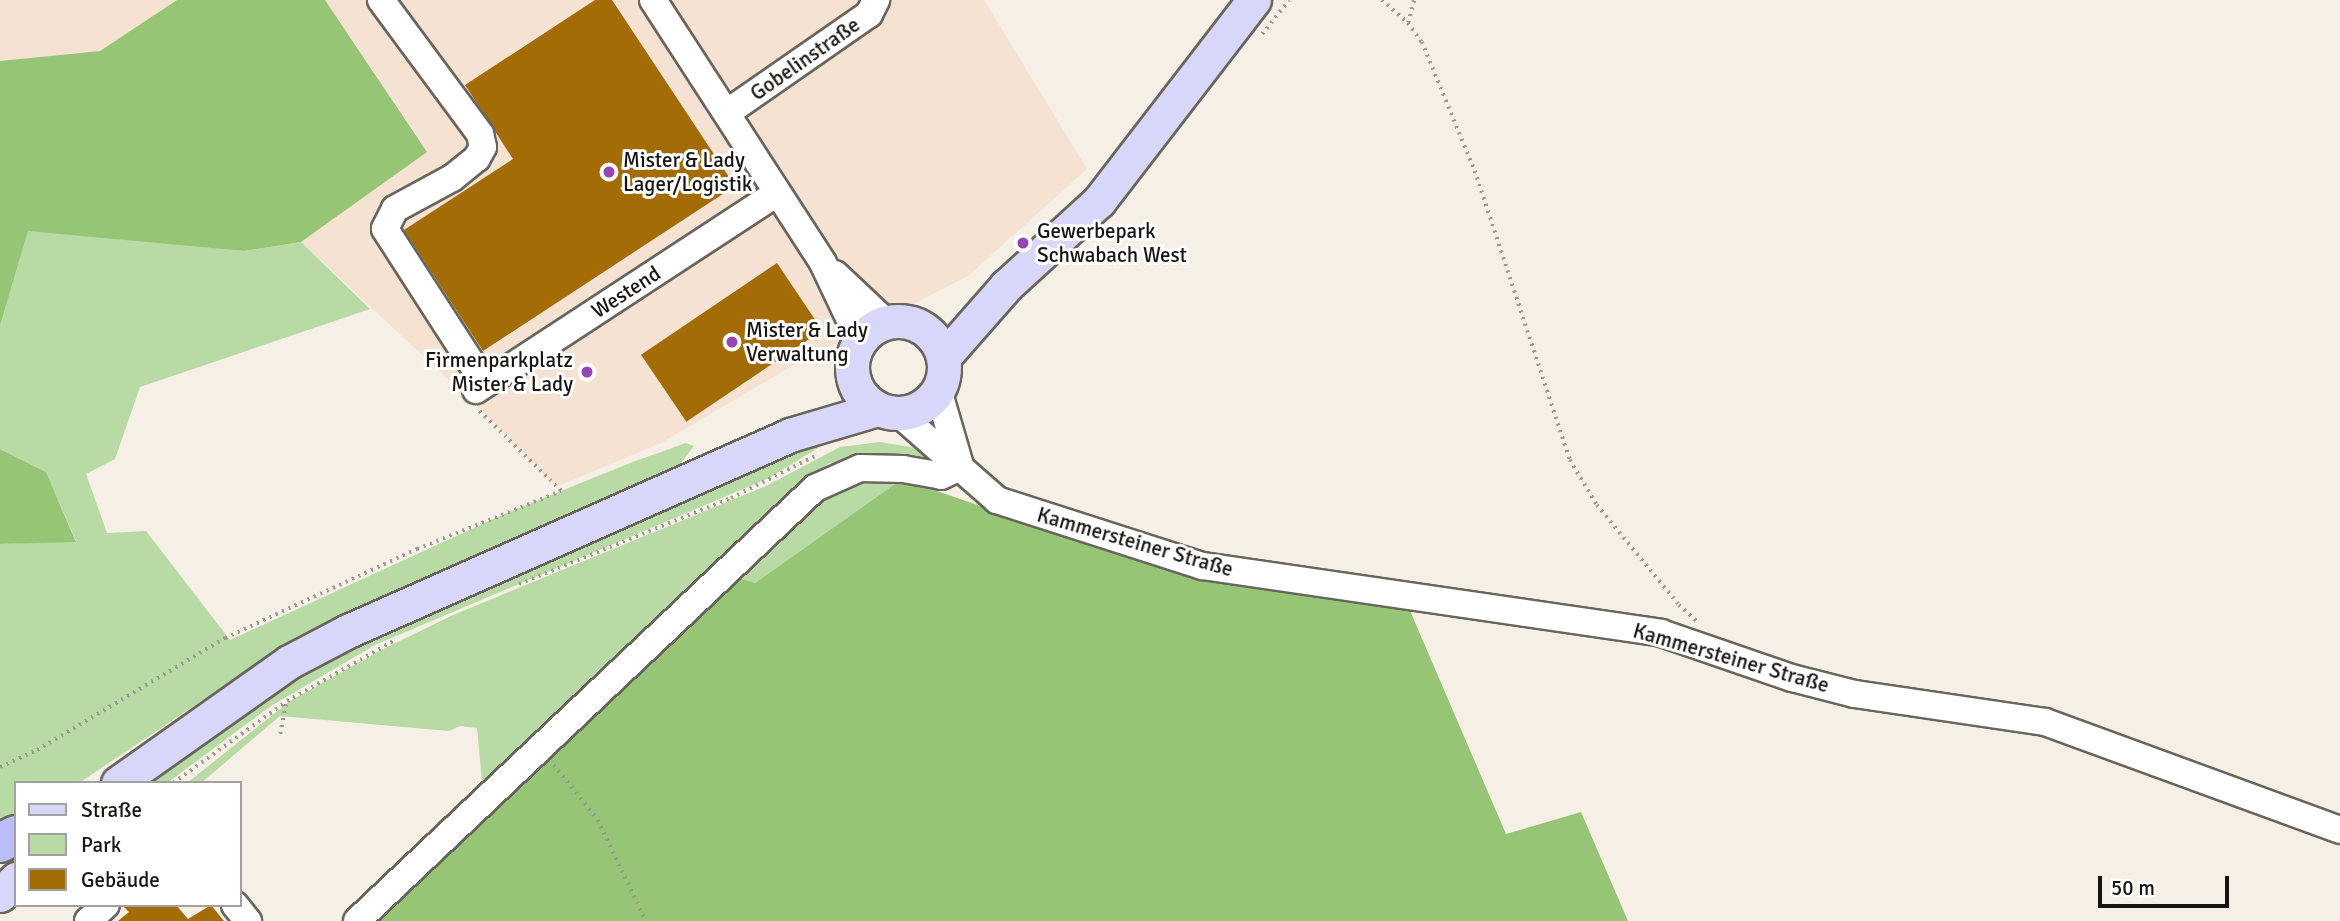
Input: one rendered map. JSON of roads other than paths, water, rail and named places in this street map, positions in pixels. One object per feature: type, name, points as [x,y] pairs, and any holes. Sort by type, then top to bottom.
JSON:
[{"type":"main road","points":[[121,781],[289,662],[348,631],[790,435],[888,411],[921,407],[938,390],[943,358],[1006,286],[1099,201],[1254,0]]},
{"type":"main road","points":[[790,435],[830,402],[852,375],[874,332],[922,328],[965,312],[1006,286]]},
{"type":"main road","points":[[922,328],[943,358]]},
{"type":"main road","points":[[852,375],[866,401],[888,411]]},
{"type":"main road","points":[[0,895],[14,881]]},
{"type":"street","name":"Westend","points":[[381,0],[480,134],[483,147],[477,158],[452,178],[395,209],[385,229],[481,387],[776,194]]},
{"type":"street","points":[[653,0],[728,112],[776,194],[874,332]]},
{"type":"street","name":"Gobelinstraße","points":[[728,112],[869,14],[876,0]]},
{"type":"street","points":[[357,921],[816,488],[860,468],[904,469],[941,476],[960,467],[938,390]]},
{"type":"street","name":"Kammersteiner Straße","points":[[888,411],[960,467],[997,500],[1203,566],[1551,614],[1661,633],[1855,694],[2045,722],[2340,830]]},
{"type":"street","points":[[88,921],[104,907]]},
{"type":"street","points":[[237,907],[248,921]]},
{"type":"place","name":"Mister & Lady Lager/Logistik","points":[[609,172]]},
{"type":"place","name":"Gewerbepark Schwabach West","points":[[1023,243]]},
{"type":"place","name":"Mister & Lady Verwaltung","points":[[732,342]]},
{"type":"place","name":"Firmenparkplatz Mister & Lady","points":[[587,372]]}]
